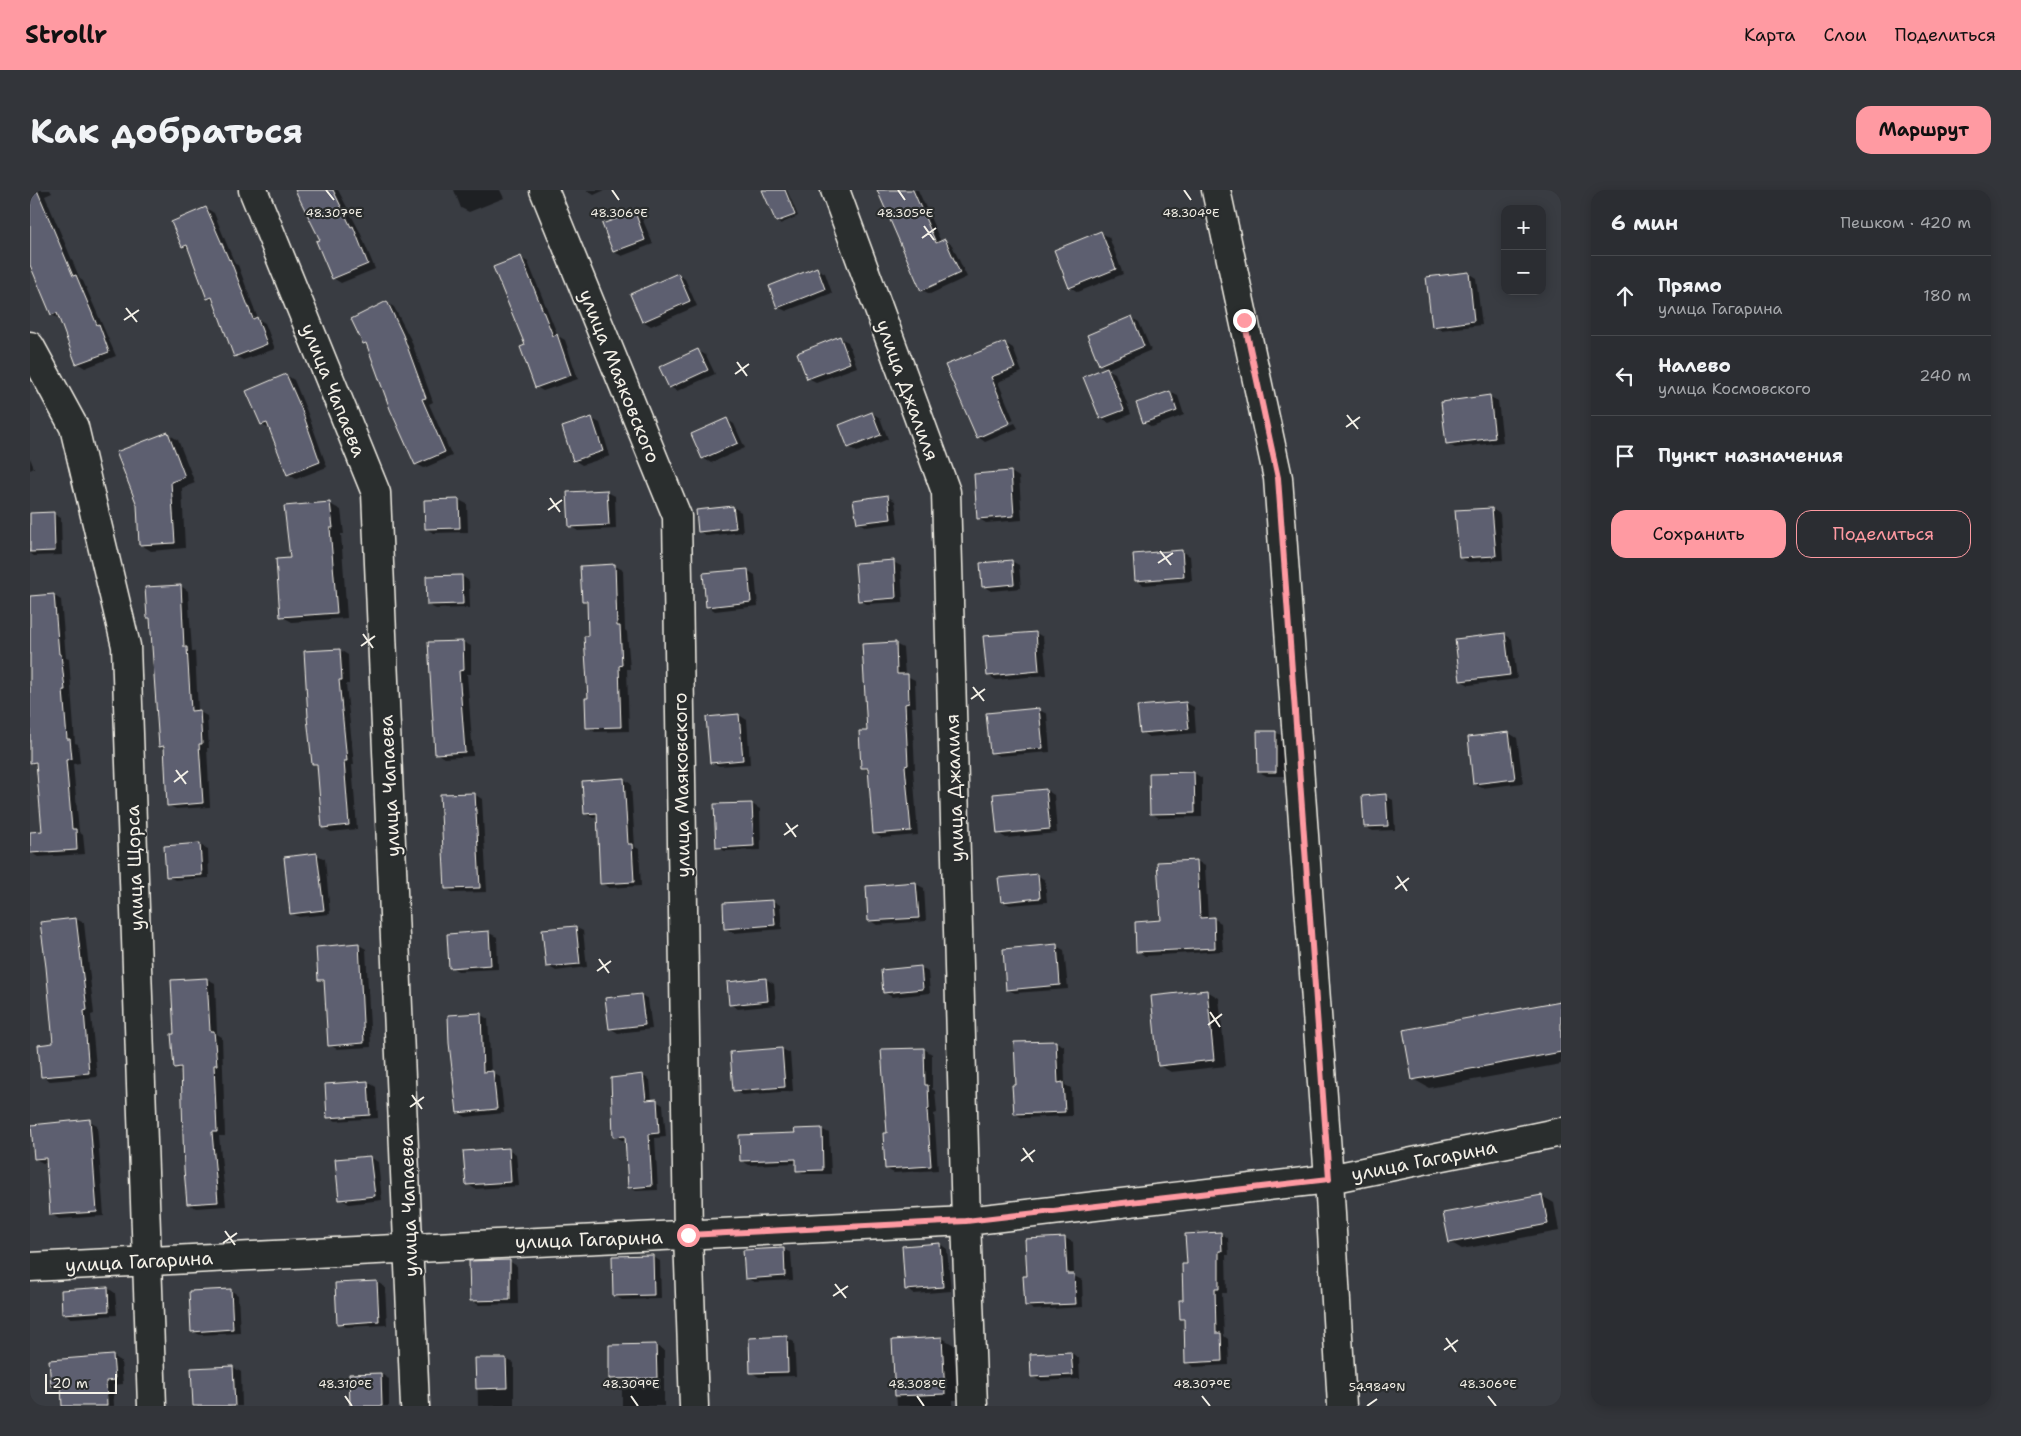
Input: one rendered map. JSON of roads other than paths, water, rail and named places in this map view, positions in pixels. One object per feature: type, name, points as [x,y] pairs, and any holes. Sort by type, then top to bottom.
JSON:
[{"type":"street","name":"улица Чапаева","points":[[253,190],[376,493],[410,1247],[415,1406]]},
{"type":"street","name":"улица Маяковского","points":[[544,190],[677,516],[688,1235],[694,1406]]},
{"type":"street","name":"улица Джалиля","points":[[835,190],[946,492],[966,1221],[973,1406]]},
{"type":"street","points":[[1216,190],[1278,478],[1329,1179],[1342,1406]]},
{"type":"street","name":"улица Щорса","points":[[30,346],[74,427],[126,646],[152,1406]]},
{"type":"street","name":"улица Гагарина","points":[[30,1267],[966,1221],[1329,1179],[1561,1132]]}]
